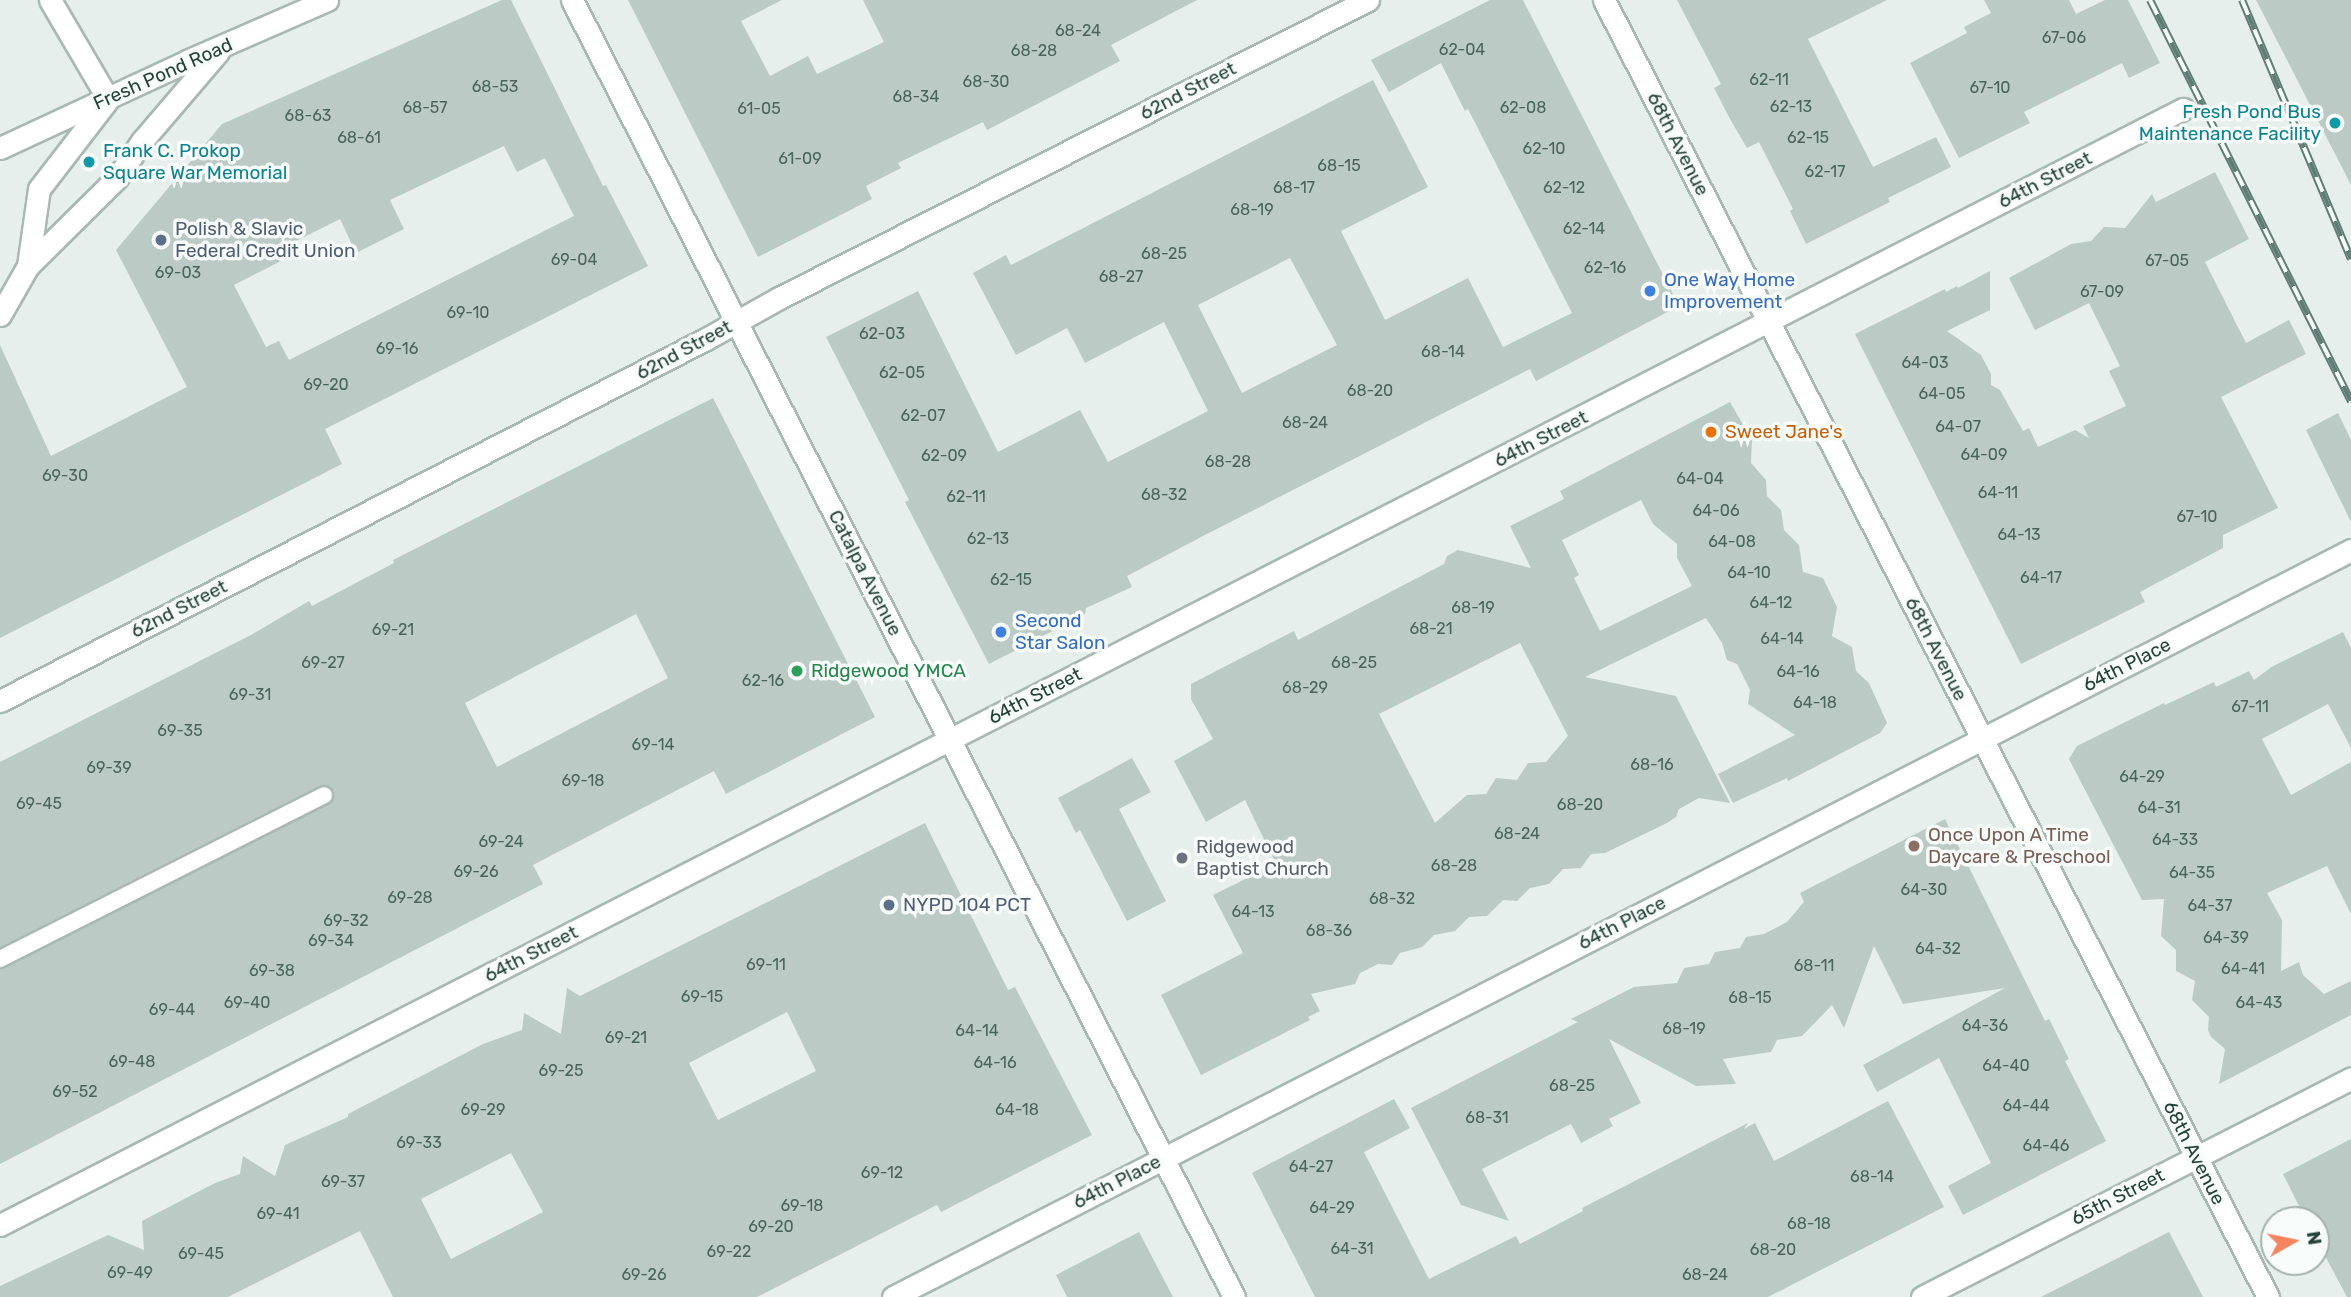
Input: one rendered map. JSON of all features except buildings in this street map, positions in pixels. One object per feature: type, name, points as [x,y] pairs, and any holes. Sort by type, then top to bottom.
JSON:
[{"type":"street","points":[[28,266],[39,188],[108,99],[50,0]]},
{"type":"street","name":"Fresh Pond Road","points":[[0,148],[187,61],[327,0]]},
{"type":"street","name":"Catalpa Avenue","points":[[572,0],[1234,1297]]},
{"type":"street","name":"62nd Street","points":[[0,701],[1368,0]]},
{"type":"street","name":"68th Avenue","points":[[1604,0],[2268,1297]]},
{"type":"street","points":[[0,315],[28,266],[117,178],[142,141],[225,46]]},
{"type":"street","name":"64th Street","points":[[0,1226],[2183,109]]},
{"type":"street","name":"64th Place","points":[[893,1297],[2351,550]]},
{"type":"street","name":"65th Street","points":[[1923,1297],[2351,1078]]},
{"type":"lane","points":[[0,958],[324,796]]},
{"type":"railway","points":[[2150,0],[2351,402]]},
{"type":"railway","points":[[2242,0],[2351,259]]},
{"type":"place","name":"Fresh Pond Bus Maintenance Facility","points":[[2335,123]]},
{"type":"place","name":"Frank C. Prokop Square War Memorial","points":[[89,162]]},
{"type":"place","name":"Polish & Slavic Federal Credit Union","points":[[161,240]]},
{"type":"place","name":"One Way Home Improvement","points":[[1650,291]]},
{"type":"place","name":"Sweet Jane's","points":[[1711,432]]},
{"type":"place","name":"Second Star Salon","points":[[1001,632]]},
{"type":"place","name":"Ridgewood YMCA","points":[[797,671]]},
{"type":"place","name":"Once Upon A Time Daycare & Preschool","points":[[1914,846]]},
{"type":"place","name":"Ridgewood Baptist Church","points":[[1182,858]]},
{"type":"place","name":"NYPD 104 PCT","points":[[889,905]]}]
